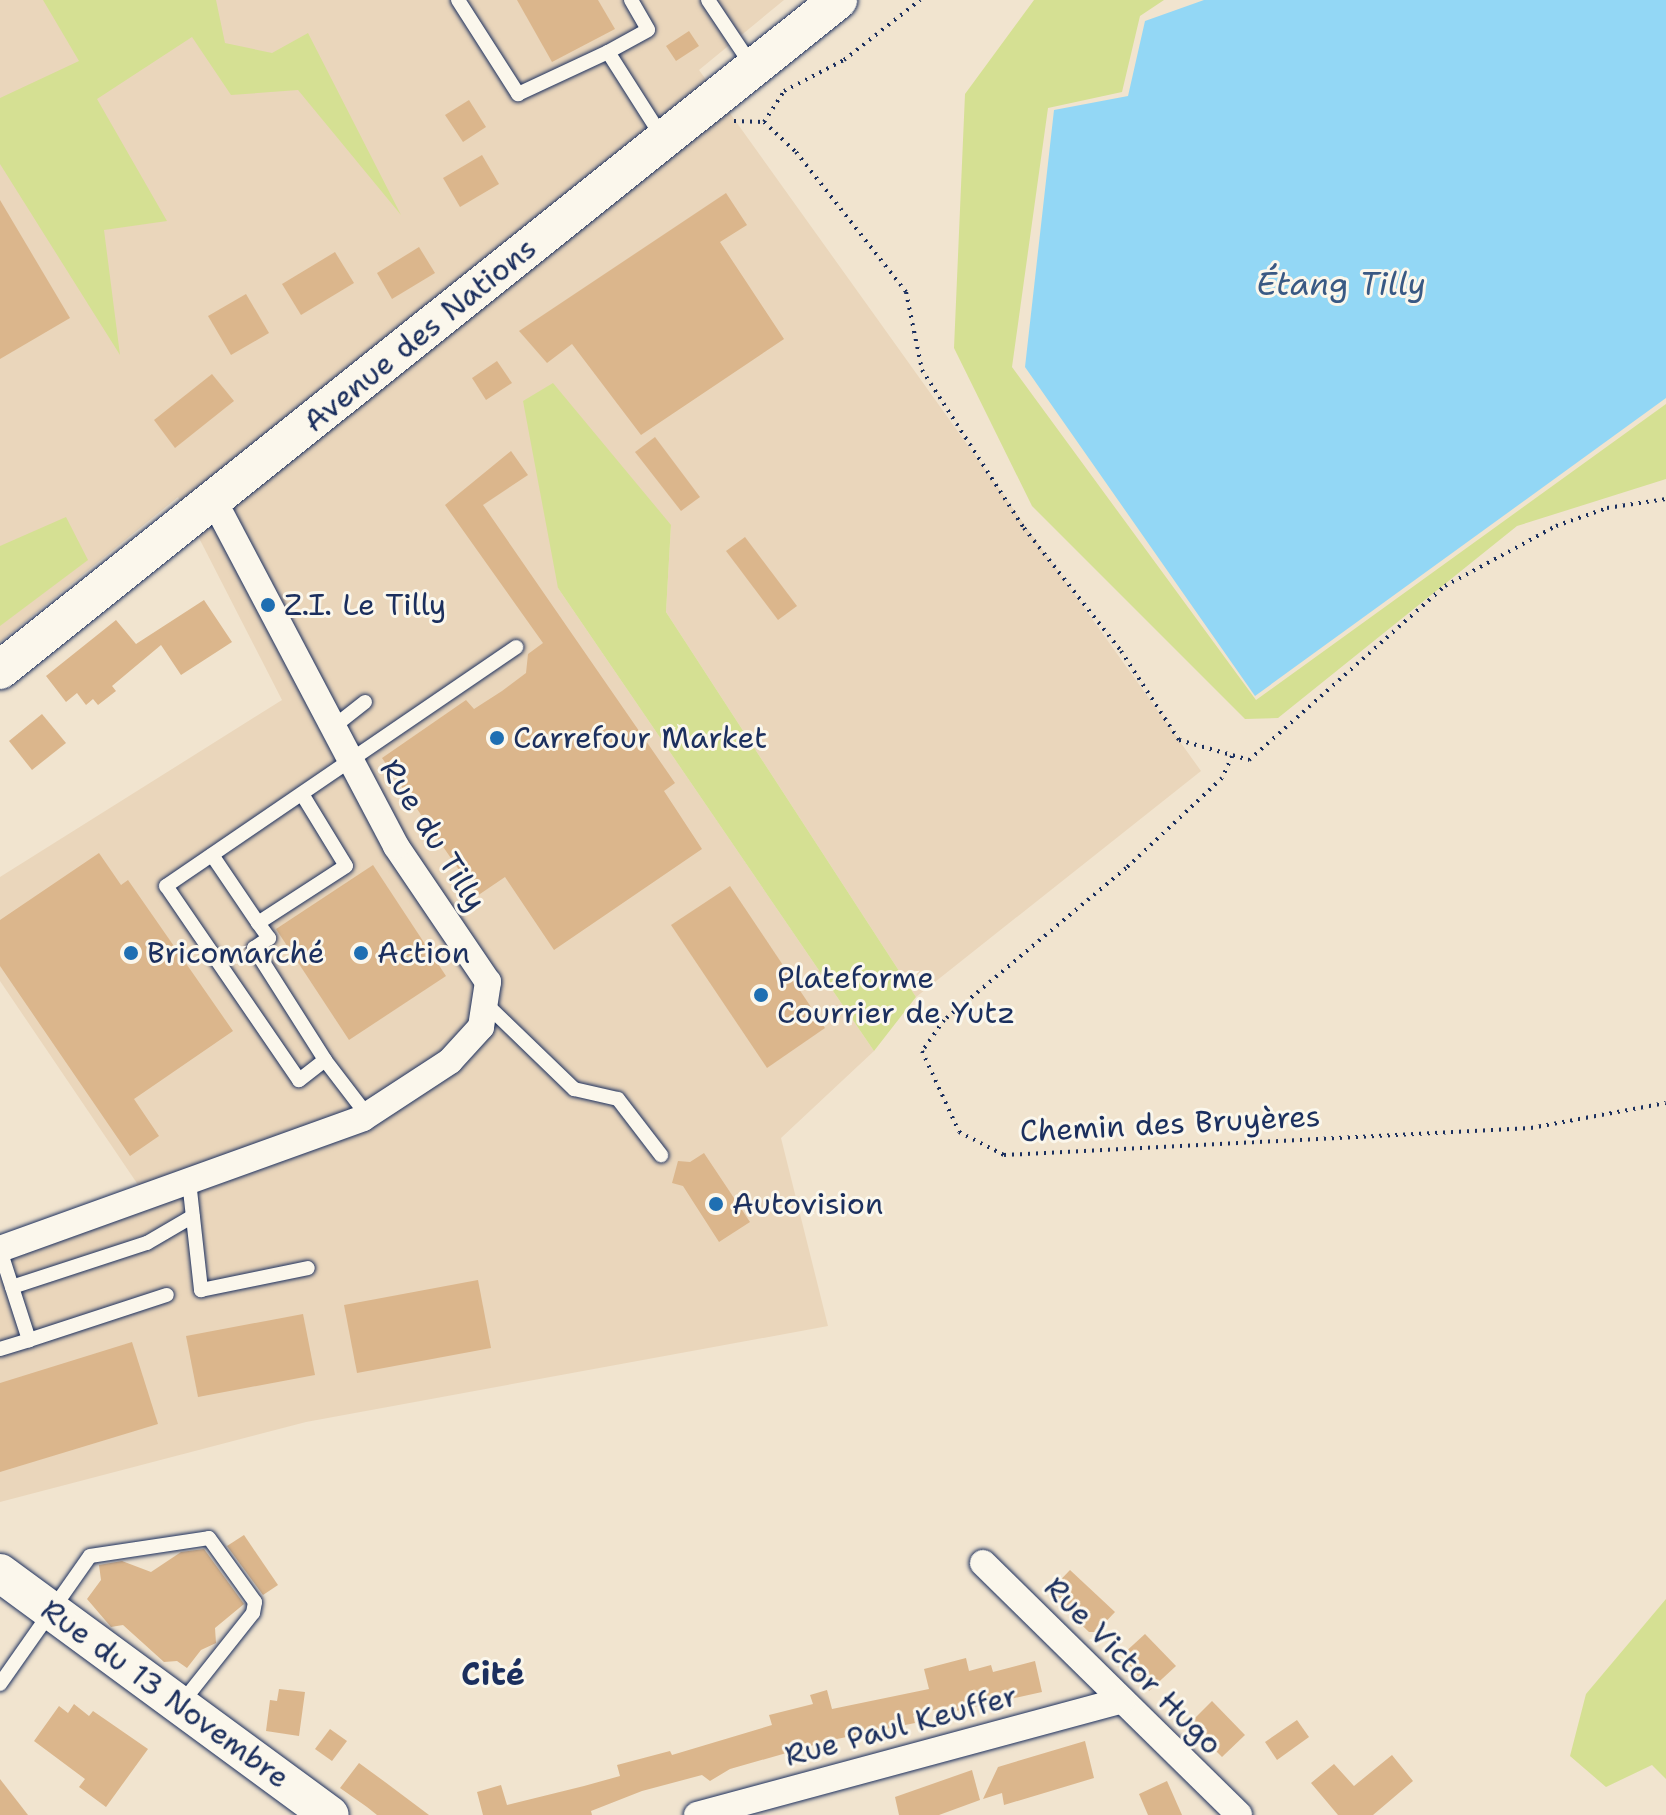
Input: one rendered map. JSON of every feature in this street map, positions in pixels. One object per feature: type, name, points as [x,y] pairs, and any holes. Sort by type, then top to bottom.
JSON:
[{"type":"main road","name":"Avenue des Nations","points":[[0,670],[838,0]]},
{"type":"main road","name":"Rue du 13 Novembre","points":[[0,1573],[330,1815]]},
{"type":"street","name":"Rue du Tilly","points":[[214,501],[396,846],[488,982],[485,1003]]},
{"type":"street","points":[[0,1250],[367,1115],[450,1061],[481,1027],[485,1003]]},
{"type":"street","name":"Rue Victor Hugo","points":[[983,1563],[1239,1815]]},
{"type":"street","name":"Rue Paul Keuffer","points":[[697,1815],[1122,1700]]},
{"type":"lane","points":[[458,0],[518,94],[648,30],[631,0]]},
{"type":"lane","points":[[708,0],[753,68]]},
{"type":"lane","points":[[608,52],[664,140]]},
{"type":"lane","points":[[325,1060],[299,1080],[166,886],[516,647]]},
{"type":"lane","points":[[332,728],[365,702]]},
{"type":"lane","points":[[258,923],[346,866],[302,794]]},
{"type":"lane","points":[[212,855],[269,938],[254,948],[312,1033],[325,1060],[367,1115]]},
{"type":"lane","points":[[485,1003],[574,1089],[618,1099],[661,1155]]},
{"type":"lane","points":[[189,1181],[201,1290],[308,1268]]},
{"type":"lane","points":[[9,1293],[147,1243],[193,1216]]},
{"type":"lane","points":[[0,1250],[9,1293],[29,1340]]},
{"type":"lane","points":[[0,1349],[167,1295]]},
{"type":"lane","points":[[0,1684],[90,1556],[209,1538],[255,1602],[253,1613],[180,1705]]},
{"type":"path","points":[[764,122],[784,91],[844,60],[920,0]]},
{"type":"path","points":[[707,105],[720,121],[764,122],[796,152],[906,292],[922,370],[1024,528],[1121,651],[1179,740],[1249,760],[1445,586],[1556,526],[1607,508],[1666,499]]},
{"type":"path","name":"Chemin des Bruyères","points":[[1232,756],[1222,778],[1126,868],[944,1020],[922,1051],[959,1132],[1004,1155],[1531,1128],[1666,1103]]},
{"type":"shaded area","points":[[0,0],[784,0],[699,70],[1201,771],[916,997],[666,612],[671,525],[558,588],[874,1051],[781,1138],[828,1326],[306,1422],[0,1502],[0,1252],[149,1201],[0,981],[0,877],[282,700],[178,497],[0,642]]},
{"type":"green space","points":[[43,0],[216,0],[225,43],[272,53],[308,33],[401,215],[298,90],[231,95],[192,37],[97,99],[167,221],[104,230],[120,355],[0,164],[0,98],[79,61]]},
{"type":"green space","points":[[1034,0],[1164,0],[1140,16],[1122,92],[1048,108],[1012,367],[1256,700],[1666,404],[1666,479],[1517,526],[1278,718],[1245,719],[1032,506],[954,348],[965,94]]},
{"type":"green space","points":[[553,383],[671,525],[666,612],[916,997],[874,1051],[558,588],[523,401]]},
{"type":"green space","points":[[66,517],[88,560],[0,626],[0,546]]},
{"type":"green space","points":[[1666,1599],[1666,1779],[1652,1765],[1606,1787],[1570,1756],[1586,1694]]},
{"type":"water","name":"Étang Tilly","points":[[1204,0],[1666,0],[1666,398],[1255,696],[1025,367],[1054,110],[1128,96],[1145,21]]},
{"type":"building","points":[[517,0],[598,0],[615,29],[552,62]]},
{"type":"building","points":[[689,31],[699,46],[676,61],[666,46]]},
{"type":"building","points":[[469,100],[486,127],[463,142],[445,115]]},
{"type":"building","points":[[482,155],[499,184],[460,207],[443,178]]},
{"type":"building","points":[[726,193],[747,225],[720,242],[784,339],[641,435],[572,344],[547,363],[519,331]]},
{"type":"building","points":[[0,200],[70,318],[0,359]]},
{"type":"building","points":[[419,247],[435,273],[392,299],[377,273]]},
{"type":"building","points":[[335,252],[354,283],[301,315],[282,284]]},
{"type":"building","points":[[246,294],[269,333],[231,355],[208,316]]},
{"type":"building","points":[[497,361],[512,383],[486,400],[472,378]]},
{"type":"building","points":[[212,374],[234,401],[175,448],[154,420]]},
{"type":"building","points":[[655,437],[700,497],[681,511],[635,452]]},
{"type":"building","points":[[511,451],[528,475],[483,505],[675,783],[664,791],[702,849],[554,950],[505,877],[477,896],[382,758],[466,700],[474,709],[502,691],[526,673],[528,654],[543,643],[445,505]]},
{"type":"building","points":[[745,537],[797,606],[778,620],[726,551]]},
{"type":"building","points":[[204,600],[232,642],[181,675],[161,645],[112,686],[116,691],[98,705],[93,699],[86,705],[77,693],[66,702],[46,676],[116,620],[136,644]]},
{"type":"building","points":[[42,714],[66,743],[32,770],[9,741]]},
{"type":"building","points":[[99,853],[121,885],[128,880],[233,1031],[134,1099],[159,1136],[130,1156],[0,966],[0,920]]},
{"type":"building","name":"Action","points":[[373,865],[446,976],[349,1040],[276,929]]},
{"type":"building","name":"Plateforme Courrier de Yutz","points":[[730,886],[825,1028],[767,1068],[671,925]]},
{"type":"building","name":"Autovision","points":[[704,1153],[750,1222],[719,1242],[683,1186],[672,1183],[678,1161],[690,1162]]},
{"type":"building","points":[[478,1280],[491,1348],[357,1373],[344,1305]]},
{"type":"building","points":[[303,1314],[315,1375],[198,1397],[186,1336]]},
{"type":"building","points":[[132,1342],[158,1424],[0,1472],[0,1383]]},
{"type":"building","points":[[244,1535],[278,1585],[263,1595],[227,1546]]},
{"type":"building","points":[[204,1549],[244,1604],[215,1628],[216,1643],[201,1650],[187,1668],[177,1661],[164,1662],[123,1625],[111,1627],[87,1599],[101,1580],[99,1565],[122,1561],[151,1572],[181,1552]]},
{"type":"building","points":[[1070,1570],[1115,1612],[1096,1632],[1089,1632],[1048,1593]]},
{"type":"building","points":[[1145,1634],[1176,1666],[1149,1691],[1122,1655]]},
{"type":"building","points":[[966,1658],[969,1671],[991,1665],[993,1672],[1035,1661],[1042,1692],[956,1711],[954,1705],[913,1715],[915,1723],[832,1740],[730,1769],[710,1781],[702,1775],[642,1791],[591,1811],[592,1815],[483,1815],[477,1792],[501,1785],[507,1805],[584,1786],[620,1776],[617,1765],[670,1751],[672,1755],[772,1725],[769,1715],[813,1704],[810,1695],[827,1690],[832,1709],[929,1689],[924,1669]]},
{"type":"building","points":[[279,1689],[305,1692],[299,1736],[266,1731],[270,1700],[277,1701]]},
{"type":"building","points":[[1212,1701],[1245,1735],[1222,1757],[1189,1724]]},
{"type":"building","points":[[74,1704],[89,1716],[93,1711],[148,1749],[106,1807],[79,1787],[85,1779],[34,1741],[59,1706],[68,1713]]},
{"type":"building","points":[[1297,1720],[1309,1737],[1277,1760],[1265,1742]]},
{"type":"building","points":[[330,1729],[347,1741],[332,1761],[315,1749]]},
{"type":"building","points":[[1085,1741],[1094,1778],[1004,1805],[1002,1793],[983,1799],[998,1767]]},
{"type":"building","points":[[1392,1755],[1413,1781],[1373,1815],[1338,1815],[1311,1783],[1334,1764],[1354,1786]]},
{"type":"building","points":[[359,1763],[429,1815],[377,1815],[340,1788]]},
{"type":"building","points":[[972,1770],[980,1800],[939,1815],[899,1815],[895,1797]]},
{"type":"building","points":[[0,1779],[28,1815],[0,1815]]},
{"type":"building","points":[[1167,1781],[1182,1815],[1148,1815],[1139,1794]]},
{"type":"place","name":"Z.I. Le Tilly","points":[[268,605]]},
{"type":"place","name":"Carrefour Market","points":[[497,738]]},
{"type":"place","name":"Bricomarché","points":[[131,953]]},
{"type":"place","name":"Action","points":[[361,953]]},
{"type":"place","name":"Plateforme Courrier de Yutz","points":[[761,995]]},
{"type":"place","name":"Autovision","points":[[716,1204]]},
{"type":"district","name":"Cité","points":[[493,1674]]}]
